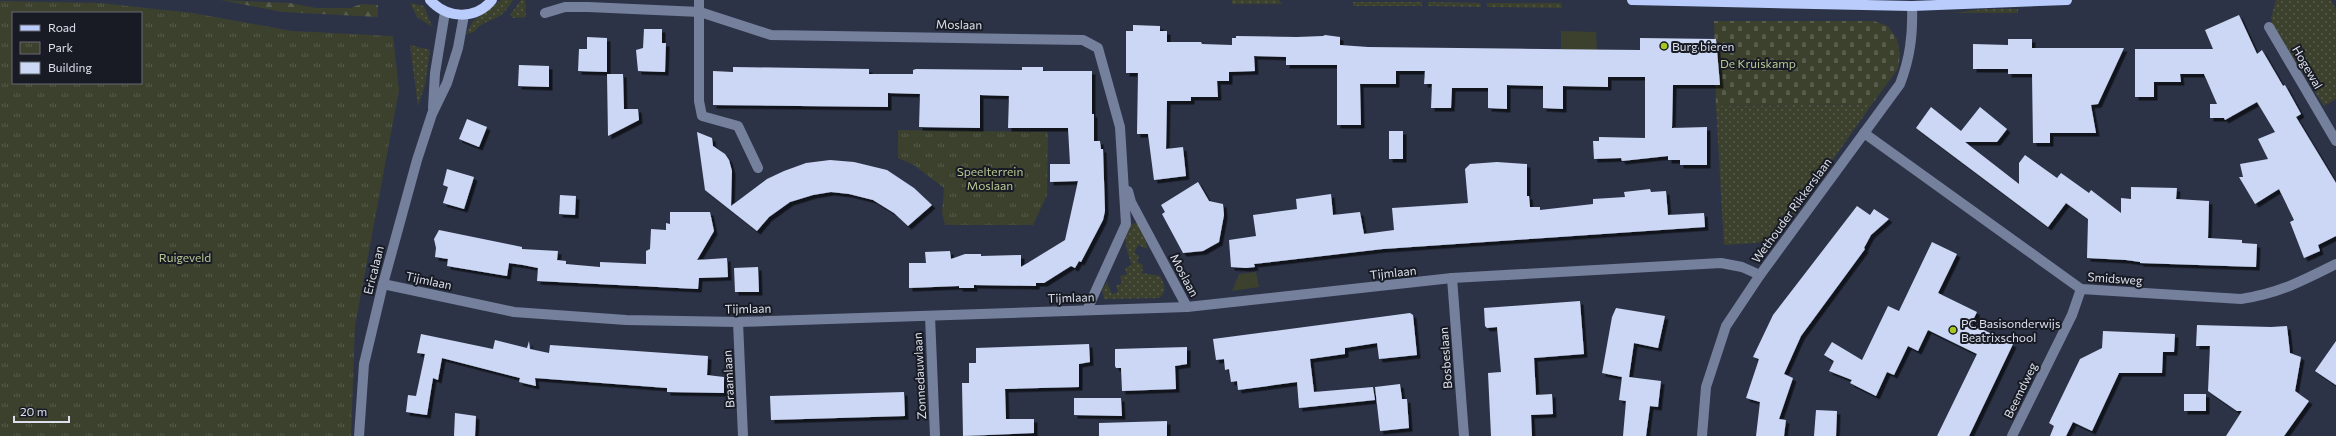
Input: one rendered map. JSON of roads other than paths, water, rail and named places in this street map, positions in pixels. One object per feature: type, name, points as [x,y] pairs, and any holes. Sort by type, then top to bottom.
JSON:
[{"type":"main road","points":[[430,0],[445,12],[464,15],[480,11],[492,0]]},
{"type":"main road","points":[[1632,0],[1912,6],[2067,0]]},
{"type":"street","points":[[699,0],[699,101],[702,116],[738,126],[758,168]]},
{"type":"street","name":"Wethouder Rikkerslaan","points":[[1702,436],[1706,387],[1726,326],[1760,275],[1900,84],[1908,62],[1913,31],[1912,6]]},
{"type":"street","name":"Moslaan","points":[[545,13],[566,8],[588,7],[700,12],[771,35],[1083,40],[1098,48],[1120,127],[1126,224],[1087,310]]},
{"type":"street","name":"Ericalaan","points":[[432,114],[435,73],[445,12]]},
{"type":"street","name":"Ericalaan","points":[[359,436],[364,364],[383,284],[414,168],[432,114],[447,83],[458,48],[464,15]]},
{"type":"street","name":"Hogewal","points":[[2269,27],[2336,141]]},
{"type":"street","name":"Smidsweg","points":[[1864,133],[2081,290],[2241,299],[2267,295],[2288,288],[2336,264]]},
{"type":"street","name":"Moslaan","points":[[1123,167],[1131,202],[1187,308]]},
{"type":"street","name":"Tijmlaan","points":[[383,284],[514,312],[626,320],[738,322],[1187,308],[1452,278],[1721,263],[1742,267],[1760,275]]},
{"type":"street","name":"Bosbeslaan","points":[[1452,278],[1464,436]]},
{"type":"street","name":"Beemdweg","points":[[2012,436],[2072,315],[2081,290]]},
{"type":"street","name":"Zonnedauwlaan","points":[[930,316],[935,436]]},
{"type":"street","name":"Braamlaan","points":[[738,322],[744,436]]},
{"type":"place","name":"Burg bieren","points":[[1664,46]]},
{"type":"place","name":"PC Basisonderwijs Beatrixschool","points":[[1953,330]]},
{"type":"park label","name":"De Kruiskamp","points":[[1758,63]]},
{"type":"park label","name":"Speelterrein Moslaan","points":[[990,178]]},
{"type":"park label","name":"Ruigeveld","points":[[185,257]]}]
